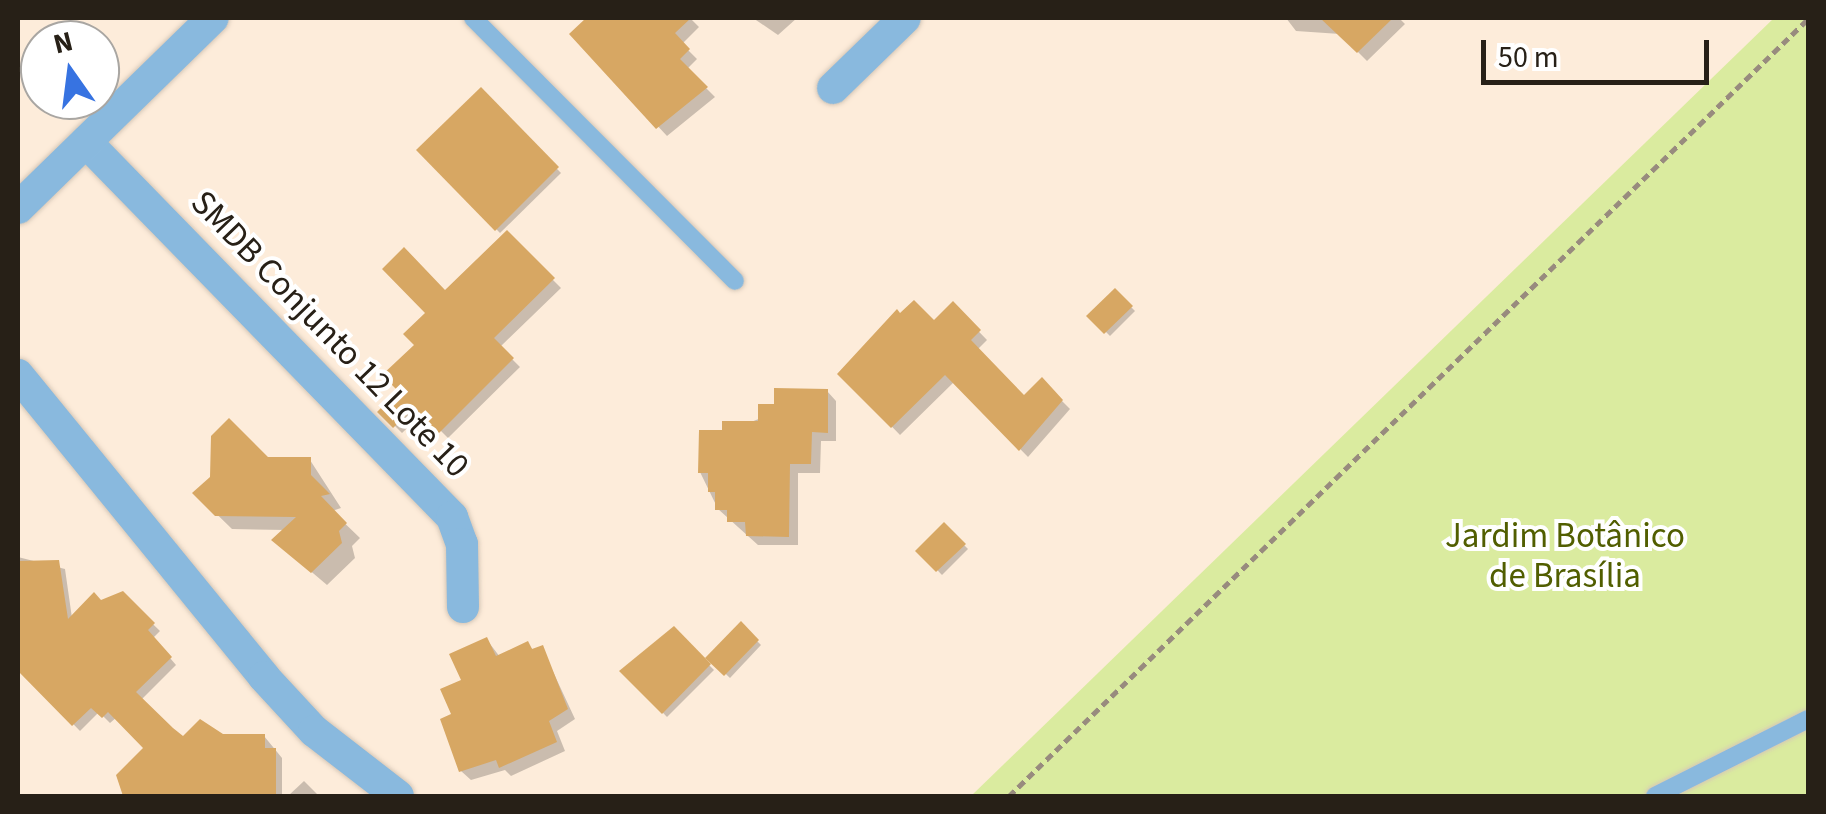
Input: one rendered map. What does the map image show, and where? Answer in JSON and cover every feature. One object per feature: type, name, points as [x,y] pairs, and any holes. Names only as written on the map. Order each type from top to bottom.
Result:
[{"type":"street","points":[[18,208],[213,18]]},
{"type":"street","points":[[833,88],[905,18]]},
{"type":"street","name":"SMDB Conjunto 12 Lote 10","points":[[86,142],[452,518],[462,544],[463,606]]},
{"type":"street","points":[[18,375],[264,678],[314,731],[398,796]]},
{"type":"lane","points":[[474,18],[735,281]]},
{"type":"lane","points":[[1655,796],[1808,719]]},
{"type":"path","points":[[1008,796],[1808,20]]},
{"type":"green space","name":"Jardim Botânico de Brasília","points":[[1774,18],[1808,18],[1808,796],[971,796]]},
{"type":"building","points":[[586,18],[691,18],[675,33],[690,49],[680,59],[708,87],[656,129],[569,34]]},
{"type":"building","points":[[1320,18],[1393,18],[1357,53]]},
{"type":"building","points":[[481,87],[559,167],[495,231],[416,150]]},
{"type":"building","points":[[507,230],[555,278],[494,338],[514,358],[439,433],[414,408],[393,428],[377,412],[398,391],[382,375],[414,345],[403,334],[425,313],[382,269],[404,247],[445,290]]},
{"type":"building","points":[[1115,288],[1133,306],[1104,334],[1086,316]]},
{"type":"building","points":[[914,300],[934,320],[953,301],[981,330],[971,340],[1024,395],[1042,377],[1063,400],[1019,451],[945,375],[891,428],[837,374],[897,309],[900,313]]},
{"type":"building","points":[[774,388],[828,389],[828,433],[812,432],[811,464],[790,464],[789,537],[746,536],[745,522],[727,522],[727,510],[715,510],[715,492],[708,492],[708,473],[698,473],[699,430],[722,430],[722,421],[758,421],[758,404],[774,404]]},
{"type":"building","points":[[229,418],[268,457],[311,457],[311,475],[330,494],[321,496],[347,523],[339,531],[342,543],[311,573],[271,540],[296,517],[215,516],[192,493],[210,477],[211,436]]},
{"type":"building","points":[[944,522],[966,544],[936,572],[915,551]]},
{"type":"building","points":[[59,560],[68,619],[94,592],[101,600],[123,591],[155,623],[148,630],[172,657],[136,692],[173,728],[183,736],[200,719],[223,734],[265,734],[265,748],[276,748],[276,796],[123,796],[116,775],[143,748],[108,712],[102,718],[91,708],[72,726],[18,671],[18,561]]},
{"type":"building","points":[[741,621],[759,640],[724,676],[705,658]]},
{"type":"building","points":[[674,626],[711,664],[662,714],[619,671]]},
{"type":"building","points":[[487,637],[496,656],[528,641],[532,649],[543,645],[568,709],[549,721],[557,742],[499,768],[496,760],[459,772],[440,719],[451,714],[440,689],[461,680],[449,654]]}]
